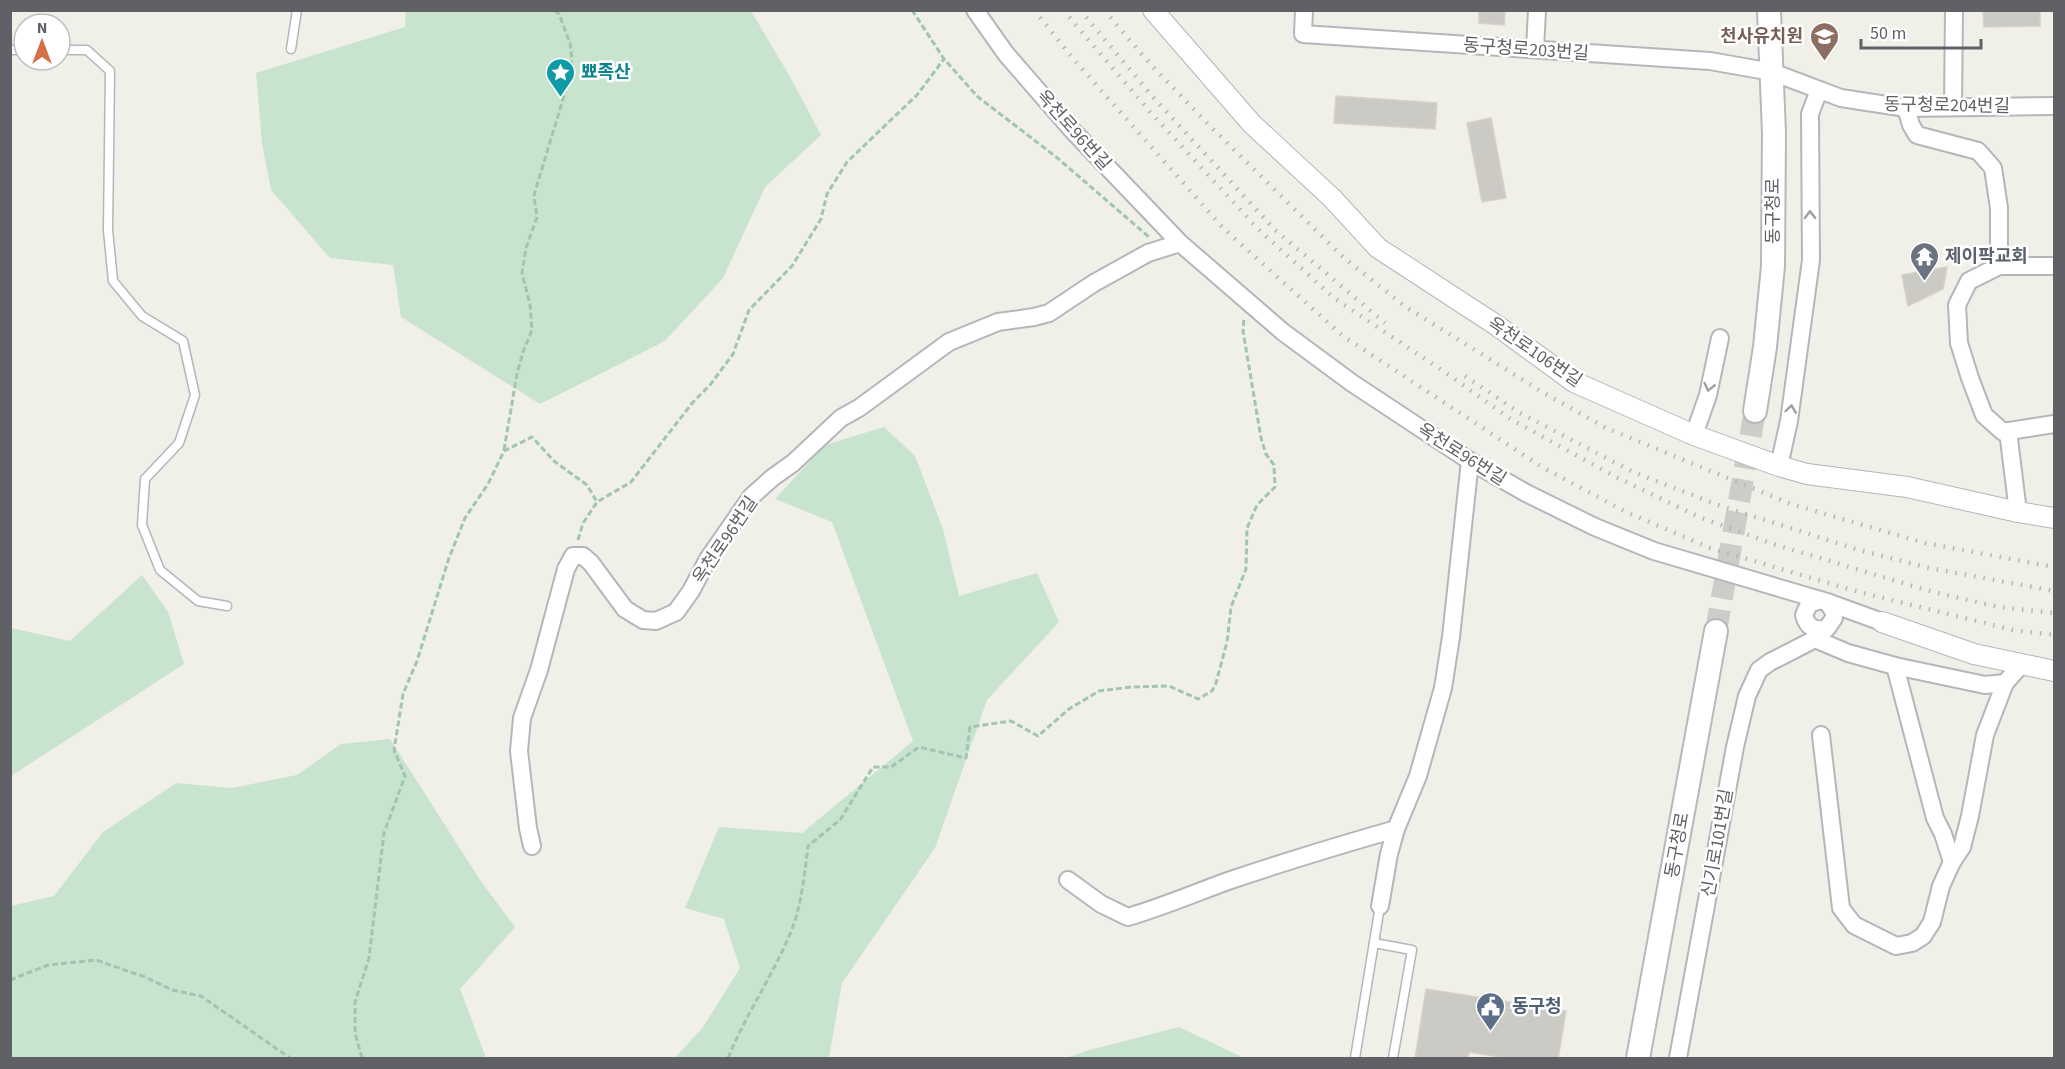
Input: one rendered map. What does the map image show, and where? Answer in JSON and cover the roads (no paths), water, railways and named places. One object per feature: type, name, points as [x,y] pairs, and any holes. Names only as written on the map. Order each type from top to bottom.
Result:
[{"type":"main road","name":"동구청로","points":[[1755,411],[1765,347],[1773,266],[1774,133],[1768,10]]},
{"type":"main road","name":"동구청로","points":[[1638,1059],[1716,632]]},
{"type":"street","name":"옥천로96번길","points":[[975,10],[1005,54],[1072,130],[1178,241],[1283,332],[1352,383],[1470,461],[1595,527],[1654,551],[1824,601],[1882,622]]},
{"type":"street","name":"옥천로106번길","points":[[1153,10],[1252,124],[1332,198],[1378,248],[1496,325],[1574,382],[1694,435],[1807,474],[1907,487],[2055,518]]},
{"type":"street","name":"동구청로203번길","points":[[1304,10],[1303,34],[1710,61],[1772,72]]},
{"type":"street","points":[[1535,49],[1538,10]]},
{"type":"street","points":[[1953,106],[1954,10]]},
{"type":"street","name":"동구청로204번길","points":[[1772,72],[1842,98],[1906,108],[2055,106]]},
{"type":"street","points":[[1779,466],[1789,421],[1811,260],[1810,114],[1820,90]]},
{"type":"street","points":[[1906,108],[1917,135],[1978,151],[1993,168],[1999,208],[1999,266]]},
{"type":"street","name":"옥천로96번길","points":[[532,846],[519,751],[522,718],[539,670],[566,569],[573,556],[583,555],[625,609],[643,620],[656,621],[676,612],[691,591],[708,559],[751,497],[793,463],[841,418],[859,408],[949,342],[998,322],[1049,313],[1094,283],[1148,253],[1178,241]]},
{"type":"street","points":[[2055,266],[1999,266],[1969,280],[1957,305],[1959,343],[1984,415],[2002,432],[2055,424]]},
{"type":"street","points":[[1694,435],[1708,395],[1720,338]]},
{"type":"street","points":[[2008,431],[2018,512]]},
{"type":"street","points":[[1380,906],[1396,829],[1418,776],[1443,688],[1453,627],[1470,461]]},
{"type":"street","points":[[1786,590],[1800,604],[1805,618],[1815,629],[1824,630],[1850,620],[1882,622],[1974,654],[2051,674]]},
{"type":"street","points":[[1794,649],[1805,629],[1809,604],[1824,601],[1834,612],[1824,630]]},
{"type":"street","points":[[1824,630],[1848,653],[1895,666],[1985,685],[2005,683]]},
{"type":"street","name":"신기로101번길","points":[[1678,1059],[1735,747],[1747,696],[1759,670],[1824,630]]},
{"type":"street","points":[[1821,735],[1841,908],[1854,925],[1896,946],[1912,943],[1923,936],[1932,922],[1941,886],[1962,847],[1985,735],[2005,683],[2021,665]]},
{"type":"street","points":[[1895,666],[1935,818],[1952,862]]},
{"type":"street","points":[[1068,880],[1101,904],[1128,917],[1308,855],[1396,829]]},
{"type":"lane","points":[[291,49],[297,10]]},
{"type":"lane","points":[[72,50],[87,50],[110,71],[108,230],[113,281],[142,316],[183,341],[195,395],[179,443],[145,479],[142,525],[160,570],[198,601],[227,606]]},
{"type":"lane","points":[[1355,1059],[1380,906]]},
{"type":"lane","points":[[1374,943],[1412,950],[1393,1059]]},
{"type":"tunnel","points":[[1716,631],[1755,411]]},
{"type":"railway","points":[[1034,10],[1076,62],[1224,229],[1343,336],[1542,467],[1626,512],[1710,548],[1859,592],[2013,630],[2054,635]]},
{"type":"railway","points":[[1063,10],[1151,113],[1258,229],[1334,298],[1512,420],[1616,477],[1699,517],[1773,544],[1933,592],[1999,607],[2054,613]]},
{"type":"railway","points":[[1080,10],[1153,97],[1275,230],[1385,323]]},
{"type":"railway","points":[[1104,10],[1152,66],[1210,126],[1344,258],[1406,307],[1544,393],[1606,428],[1791,504],[1925,543],[2054,567]]},
{"type":"railway","points":[[1465,376],[1520,413],[1633,472],[1718,505],[1859,550],[1925,567],[2054,591]]},
{"type":"place","name":"천사유치원","points":[[1824,62]]},
{"type":"place","name":"뾰족산","points":[[560,98]]},
{"type":"place","name":"제이팍교회","points":[[1924,282]]},
{"type":"place","name":"동구청","points":[[1491,1032]]}]
